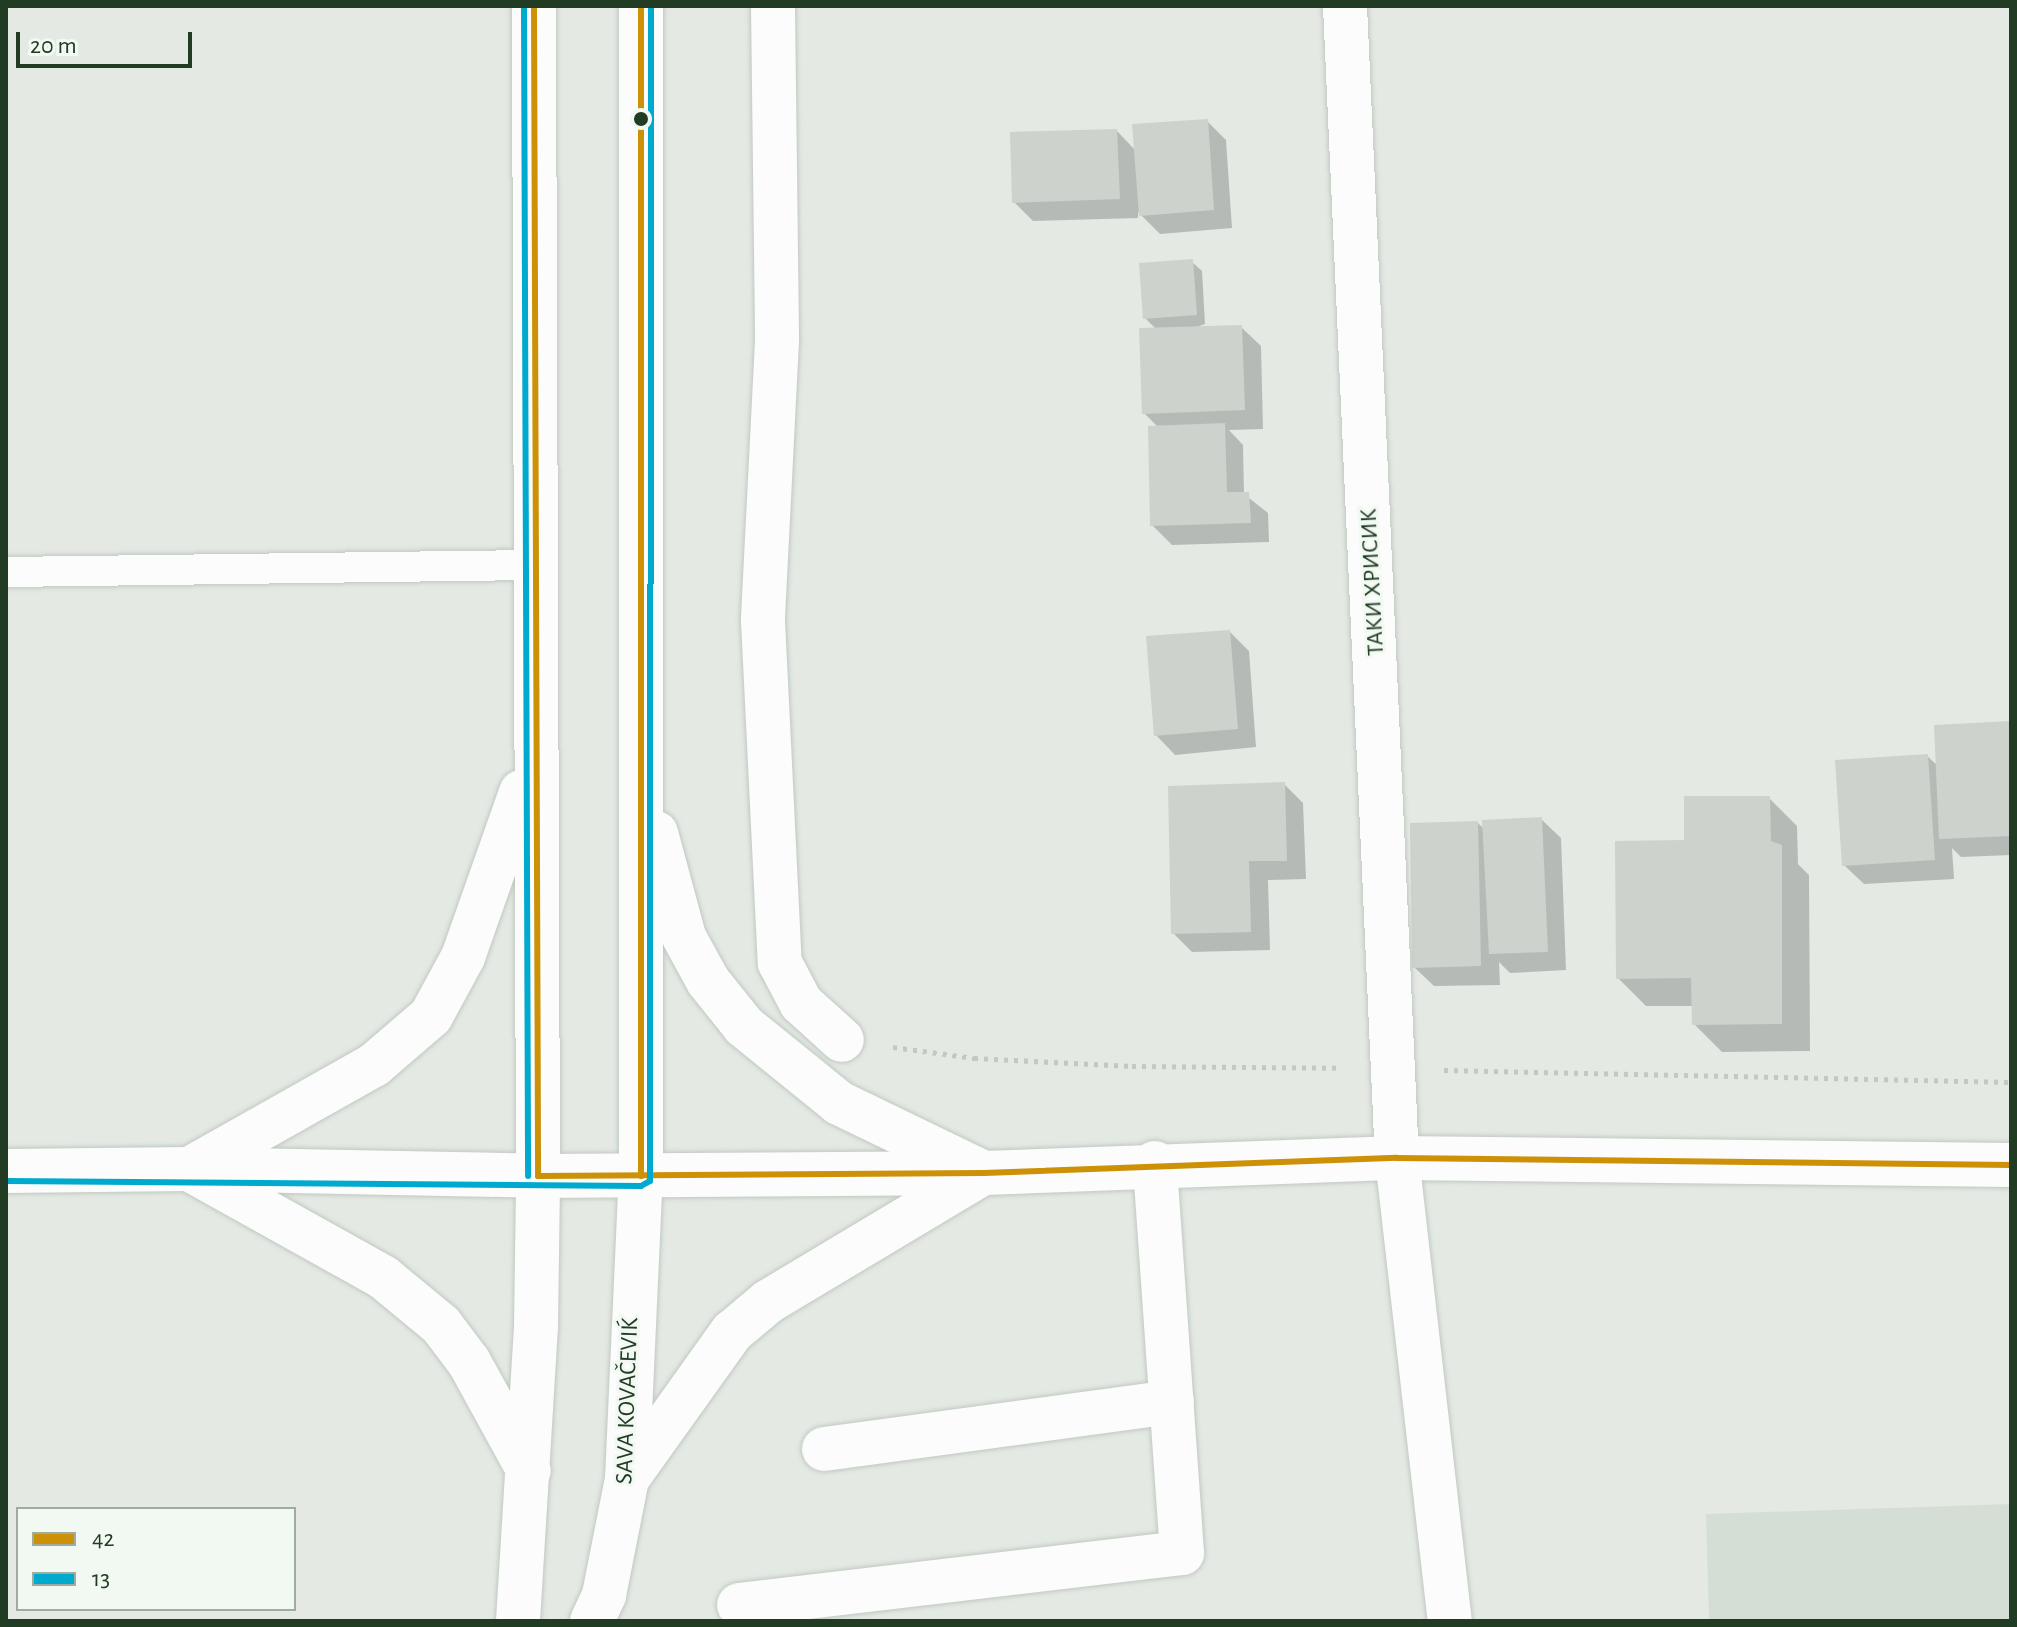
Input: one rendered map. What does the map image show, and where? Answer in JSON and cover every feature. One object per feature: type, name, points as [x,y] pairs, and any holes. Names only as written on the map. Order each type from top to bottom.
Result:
[{"type":"street","points":[[518,1621],[529,1471],[538,1176],[533,748],[534,6]]},
{"type":"street","name":"SAVA KOVAČEVIḰ","points":[[592,1621],[604,1595],[627,1479],[641,1176],[641,6]]},
{"type":"street","points":[[773,6],[777,341],[763,621],[780,963],[801,1003],[842,1040]]},
{"type":"street","name":"ТАКИ ХРИСИК","points":[[1345,6],[1397,1158],[1450,1621]]},
{"type":"street","points":[[189,1169],[374,1065],[431,1016],[463,957],[503,854],[533,748]]},
{"type":"street","points":[[640,777],[684,937],[708,981],[744,1026],[839,1103],[984,1173]]},
{"type":"street","points":[[6,1171],[189,1169],[538,1176],[984,1173],[1155,1163],[1397,1158],[2011,1165]]},
{"type":"street","points":[[739,1605],[1182,1553],[1155,1163]]},
{"type":"street","points":[[189,1169],[383,1277],[441,1325],[469,1362],[529,1471]]},
{"type":"street","points":[[627,1479],[732,1332],[769,1301],[984,1173]]},
{"type":"street","points":[[824,1449],[1172,1402]]},
{"type":"lane","points":[[6,572],[534,565]]},
{"type":"shaded area","points":[[2011,1504],[2011,1621],[1709,1621],[1706,1514]]},
{"type":"building","points":[[1208,119],[1214,210],[1139,216],[1132,124]]},
{"type":"building","points":[[1117,129],[1120,199],[1012,203],[1010,132]]},
{"type":"building","points":[[1193,259],[1197,315],[1143,319],[1139,263]]},
{"type":"building","points":[[1242,325],[1245,410],[1142,414],[1139,328]]},
{"type":"building","points":[[1225,423],[1227,492],[1249,492],[1251,523],[1150,526],[1148,426]]},
{"type":"building","points":[[1230,630],[1238,729],[1154,736],[1146,636]]},
{"type":"building","points":[[2011,721],[2011,836],[1939,839],[1934,725]]},
{"type":"building","points":[[1928,754],[1935,860],[1842,866],[1835,760]]},
{"type":"building","points":[[1285,782],[1287,861],[1249,861],[1251,932],[1171,934],[1168,786]]},
{"type":"building","points":[[1684,796],[1770,796],[1771,841],[1782,845],[1782,1024],[1692,1025],[1691,978],[1616,979],[1615,841],[1684,840]]},
{"type":"building","points":[[1542,817],[1548,952],[1489,954],[1482,820]]},
{"type":"building","points":[[1478,821],[1481,966],[1412,968],[1410,823]]},
{"type":"transit line","name":"13","points":[[524,6],[528,1176]]},
{"type":"transit line","name":"42","points":[[534,6],[538,1176],[984,1173],[1397,1158],[2011,1165]]},
{"type":"transit line","name":"42","points":[[641,6],[641,1176]]},
{"type":"transit line","name":"13","points":[[6,1181],[641,1186],[650,1181],[651,6]]}]
